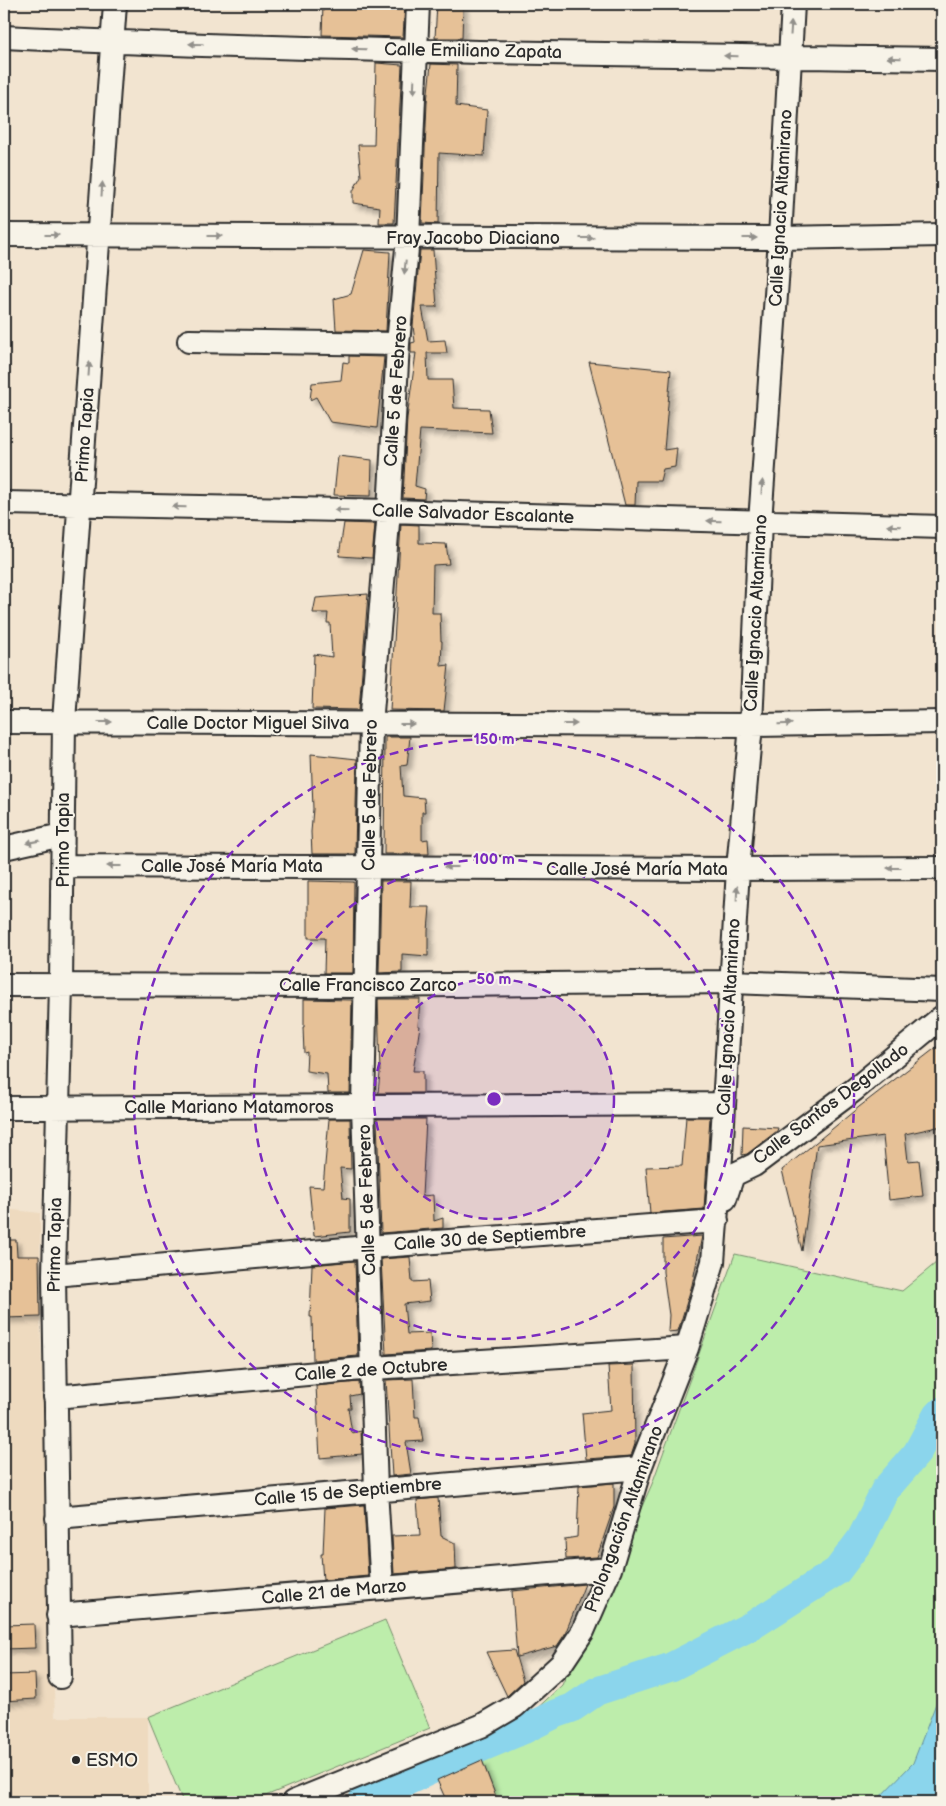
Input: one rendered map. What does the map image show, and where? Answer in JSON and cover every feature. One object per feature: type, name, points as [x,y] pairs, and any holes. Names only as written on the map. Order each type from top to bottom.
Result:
[{"type":"street","name":"Primo Tapia","points":[[60,1677],[54,1275],[61,984],[64,722],[115,4]]},
{"type":"street","name":"Calle 5 de Febrero","points":[[382,1588],[376,1490],[363,1107],[371,724],[389,511],[398,344],[408,238],[418,4]]},
{"type":"street","name":"Calle Ignacio Altamirano","points":[[717,1222],[727,1165],[724,1104],[738,869],[751,725],[760,522],[780,238],[792,4]]},
{"type":"street","name":"Calle Emiliano Zapata","points":[[4,37],[112,42],[416,50],[942,59]]},
{"type":"street","name":"Fray Jacobo Diaciano","points":[[4,235],[408,238],[780,238],[942,235]]},
{"type":"street","points":[[189,341],[398,344]]},
{"type":"street","name":"Calle Salvador Escalante","points":[[4,503],[389,511],[942,527]]},
{"type":"street","name":"Calle Doctor Miguel Silva","points":[[4,722],[751,725],[942,722]]},
{"type":"street","points":[[4,848],[62,836]]},
{"type":"street","name":"Calle José María Mata","points":[[62,866],[942,868]]},
{"type":"street","name":"Calle Francisco Zarco","points":[[4,985],[366,986],[732,982],[942,990]]},
{"type":"street","name":"Calle Santos Degollado","points":[[727,1165],[754,1165],[831,1107],[942,1017]]},
{"type":"street","name":"Calle Mariano Matamoros","points":[[4,1108],[724,1104]]},
{"type":"street","name":"Calle 30 de Septiembre","points":[[54,1275],[368,1247],[717,1222]]},
{"type":"street","name":"Prolongación Altamirano","points":[[293,1802],[481,1726],[515,1706],[561,1664],[583,1632],[610,1569],[640,1468],[687,1348],[713,1262],[717,1222]]},
{"type":"street","name":"Calle 2 de Octubre","points":[[55,1397],[373,1368],[687,1348]]},
{"type":"street","name":"Calle 15 de Septiembre","points":[[57,1518],[640,1468]]},
{"type":"street","name":"Calle 21 de Marzo","points":[[58,1615],[610,1569]]},
{"type":"shaded area","points":[[4,1209],[40,1213],[40,1317],[55,1717],[148,1717],[148,1802],[4,1802]]},
{"type":"green space","points":[[735,1254],[902,1291],[942,1258],[942,1802],[498,1802],[482,1760],[562,1685],[652,1484]]},
{"type":"green space","points":[[385,1620],[430,1728],[251,1802],[183,1802],[148,1717]]},
{"type":"water","points":[[942,1688],[942,1802],[875,1802],[913,1763]]},
{"type":"building","points":[[323,4],[405,4],[403,37],[322,35]]},
{"type":"building","points":[[437,4],[463,4],[462,38],[435,38]]},
{"type":"building","points":[[376,63],[402,65],[394,223],[379,223],[380,207],[353,203],[353,191],[361,176],[358,145],[374,145]]},
{"type":"building","points":[[431,64],[457,65],[456,106],[487,110],[484,156],[439,153],[438,224],[422,223],[427,102]]},
{"type":"building","points":[[364,250],[390,252],[386,331],[336,330],[334,299],[351,294]]},
{"type":"building","points":[[420,250],[433,250],[437,307],[422,307],[428,341],[445,340],[447,353],[427,353],[428,380],[452,380],[454,408],[489,409],[492,433],[420,430],[415,486],[425,489],[424,499],[403,498],[407,418],[416,353],[411,353],[411,343],[415,342],[413,326]]},
{"type":"building","points":[[349,356],[384,357],[377,428],[330,422],[316,397],[310,400],[312,383],[341,380],[343,362],[349,363]]},
{"type":"building","points":[[589,362],[671,370],[664,450],[677,448],[675,467],[663,469],[660,481],[636,481],[635,505],[625,505]]},
{"type":"building","points":[[338,456],[372,460],[371,496],[334,495]]},
{"type":"building","points":[[344,523],[375,524],[372,558],[339,556]]},
{"type":"building","points":[[401,524],[419,525],[419,543],[446,544],[449,564],[433,565],[432,613],[440,613],[441,666],[449,665],[444,711],[390,710]]},
{"type":"building","points":[[368,594],[359,710],[312,709],[314,654],[332,657],[330,623],[327,623],[328,613],[313,613],[316,598]]},
{"type":"building","points":[[385,737],[410,737],[407,765],[401,766],[403,796],[424,798],[425,812],[422,812],[422,840],[428,839],[429,854],[384,854]]},
{"type":"building","points":[[311,754],[357,759],[355,854],[312,854]]},
{"type":"building","points":[[308,881],[354,882],[353,973],[324,973],[325,938],[308,938]]},
{"type":"building","points":[[381,881],[411,881],[410,907],[430,907],[428,956],[402,954],[402,972],[379,973]]},
{"type":"building","points":[[304,999],[352,1000],[350,1093],[328,1093],[327,1074],[306,1071],[307,1052],[304,1053],[303,1027]]},
{"type":"building","points":[[378,999],[420,999],[418,1026],[420,1026],[413,1071],[423,1071],[423,1093],[378,1093],[380,1073]]},
{"type":"building","points":[[942,1043],[942,1126],[905,1134],[908,1161],[919,1160],[923,1196],[889,1200],[883,1136],[817,1145],[802,1251],[782,1170]]},
{"type":"building","points":[[686,1117],[710,1117],[704,1209],[650,1213],[646,1167],[682,1166]]},
{"type":"building","points":[[329,1119],[350,1119],[351,1169],[340,1168],[343,1198],[350,1199],[350,1232],[314,1236],[309,1186],[323,1187]]},
{"type":"building","points":[[377,1119],[426,1119],[422,1196],[433,1195],[434,1221],[443,1218],[443,1228],[381,1233]]},
{"type":"building","points":[[743,1126],[778,1128],[777,1131],[747,1154],[742,1155]]},
{"type":"building","points":[[702,1236],[692,1285],[678,1331],[668,1332],[669,1315],[663,1272],[663,1239]]},
{"type":"building","points":[[4,1240],[16,1240],[17,1256],[39,1256],[40,1317],[4,1318]]},
{"type":"building","points":[[410,1257],[412,1282],[428,1281],[430,1301],[404,1304],[407,1334],[430,1333],[431,1351],[386,1354],[381,1259]]},
{"type":"building","points":[[355,1261],[358,1356],[313,1360],[312,1317],[310,1317],[312,1265]]},
{"type":"building","points":[[634,1365],[635,1444],[631,1456],[586,1459],[582,1413],[611,1410],[608,1366]]},
{"type":"building","points":[[413,1379],[415,1417],[419,1417],[423,1441],[406,1442],[411,1474],[392,1476],[386,1380]]},
{"type":"building","points":[[359,1382],[360,1394],[350,1396],[351,1408],[348,1408],[352,1433],[361,1431],[362,1454],[320,1458],[316,1386]]},
{"type":"building","points":[[614,1483],[614,1507],[597,1557],[566,1559],[565,1539],[577,1537],[579,1486]]},
{"type":"building","points":[[438,1498],[441,1536],[455,1543],[456,1569],[394,1574],[392,1536],[420,1535],[417,1500]]},
{"type":"building","points":[[364,1505],[368,1576],[323,1580],[321,1554],[323,1554],[325,1508]]},
{"type":"building","points":[[585,1584],[565,1634],[557,1646],[517,1657],[512,1591]]},
{"type":"building","points":[[34,1624],[35,1648],[4,1649],[4,1625]]},
{"type":"building","points":[[514,1650],[523,1681],[507,1696],[486,1652]]},
{"type":"building","points":[[35,1674],[36,1699],[4,1701],[4,1675]]},
{"type":"building","points":[[482,1760],[498,1802],[447,1802],[437,1780]]},
{"type":"waterway","points":[[362,1802],[572,1708],[597,1691],[671,1667],[753,1625],[837,1571],[861,1539],[885,1490],[917,1453],[937,1415],[942,1411]]},
{"type":"place","name":"ESMO","points":[[76,1760]]}]
